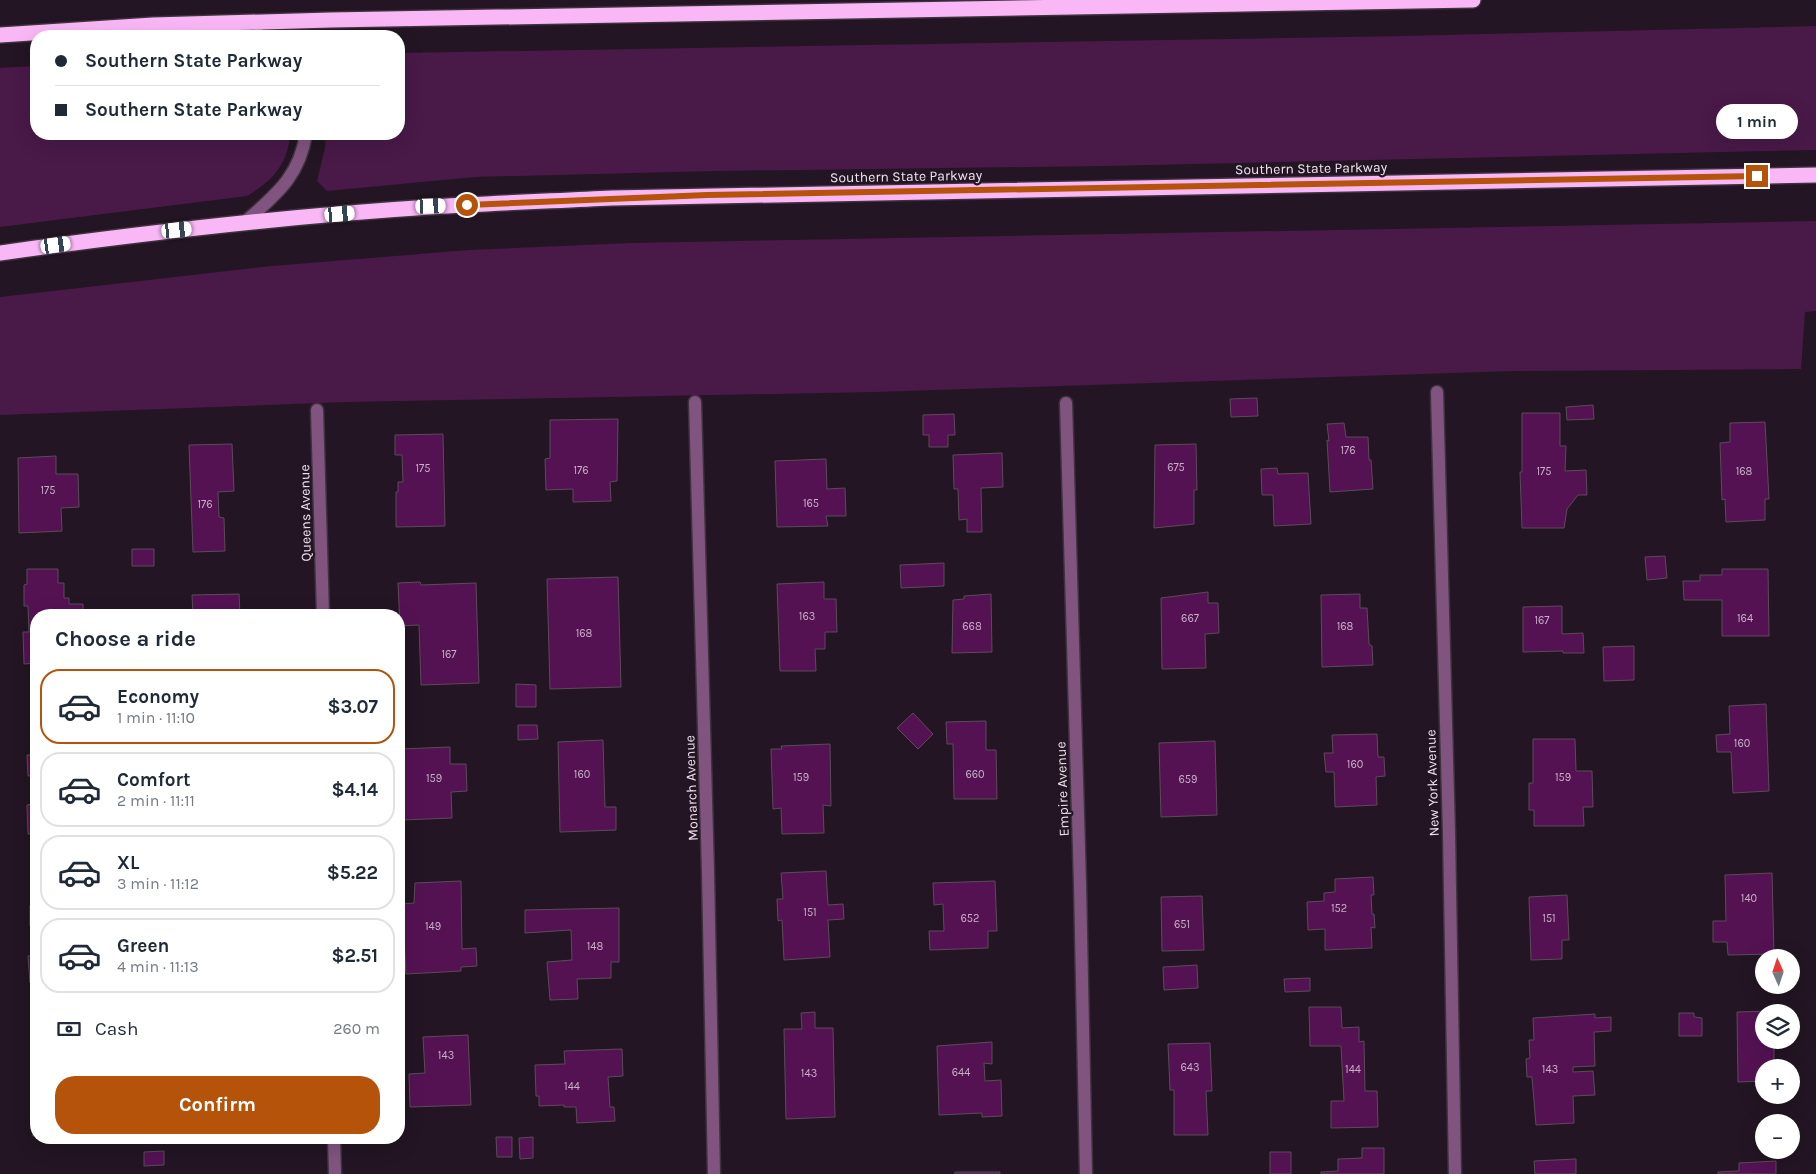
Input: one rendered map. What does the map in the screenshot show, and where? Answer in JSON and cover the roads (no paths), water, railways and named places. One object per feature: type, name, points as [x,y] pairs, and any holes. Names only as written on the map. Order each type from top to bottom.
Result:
[{"type":"highway","points":[[70,30],[245,22],[1472,0]]},
{"type":"highway","points":[[0,35],[30,33]]},
{"type":"highway","name":"Southern State Parkway","points":[[0,253],[74,242],[431,206],[612,198],[1816,175]]},
{"type":"street","points":[[245,22],[254,30]]},
{"type":"street","points":[[244,224],[283,187],[293,174],[305,140]]},
{"type":"street","name":"New York Avenue","points":[[1437,392],[1449,843],[1455,1174]]},
{"type":"street","name":"Monarch Avenue","points":[[695,402],[714,1174]]},
{"type":"street","name":"Empire Avenue","points":[[1066,403],[1080,865],[1086,1174]]},
{"type":"street","name":"Queens Avenue","points":[[318,410],[323,609]]},
{"type":"street","points":[[334,1144],[335,1174]]}]
